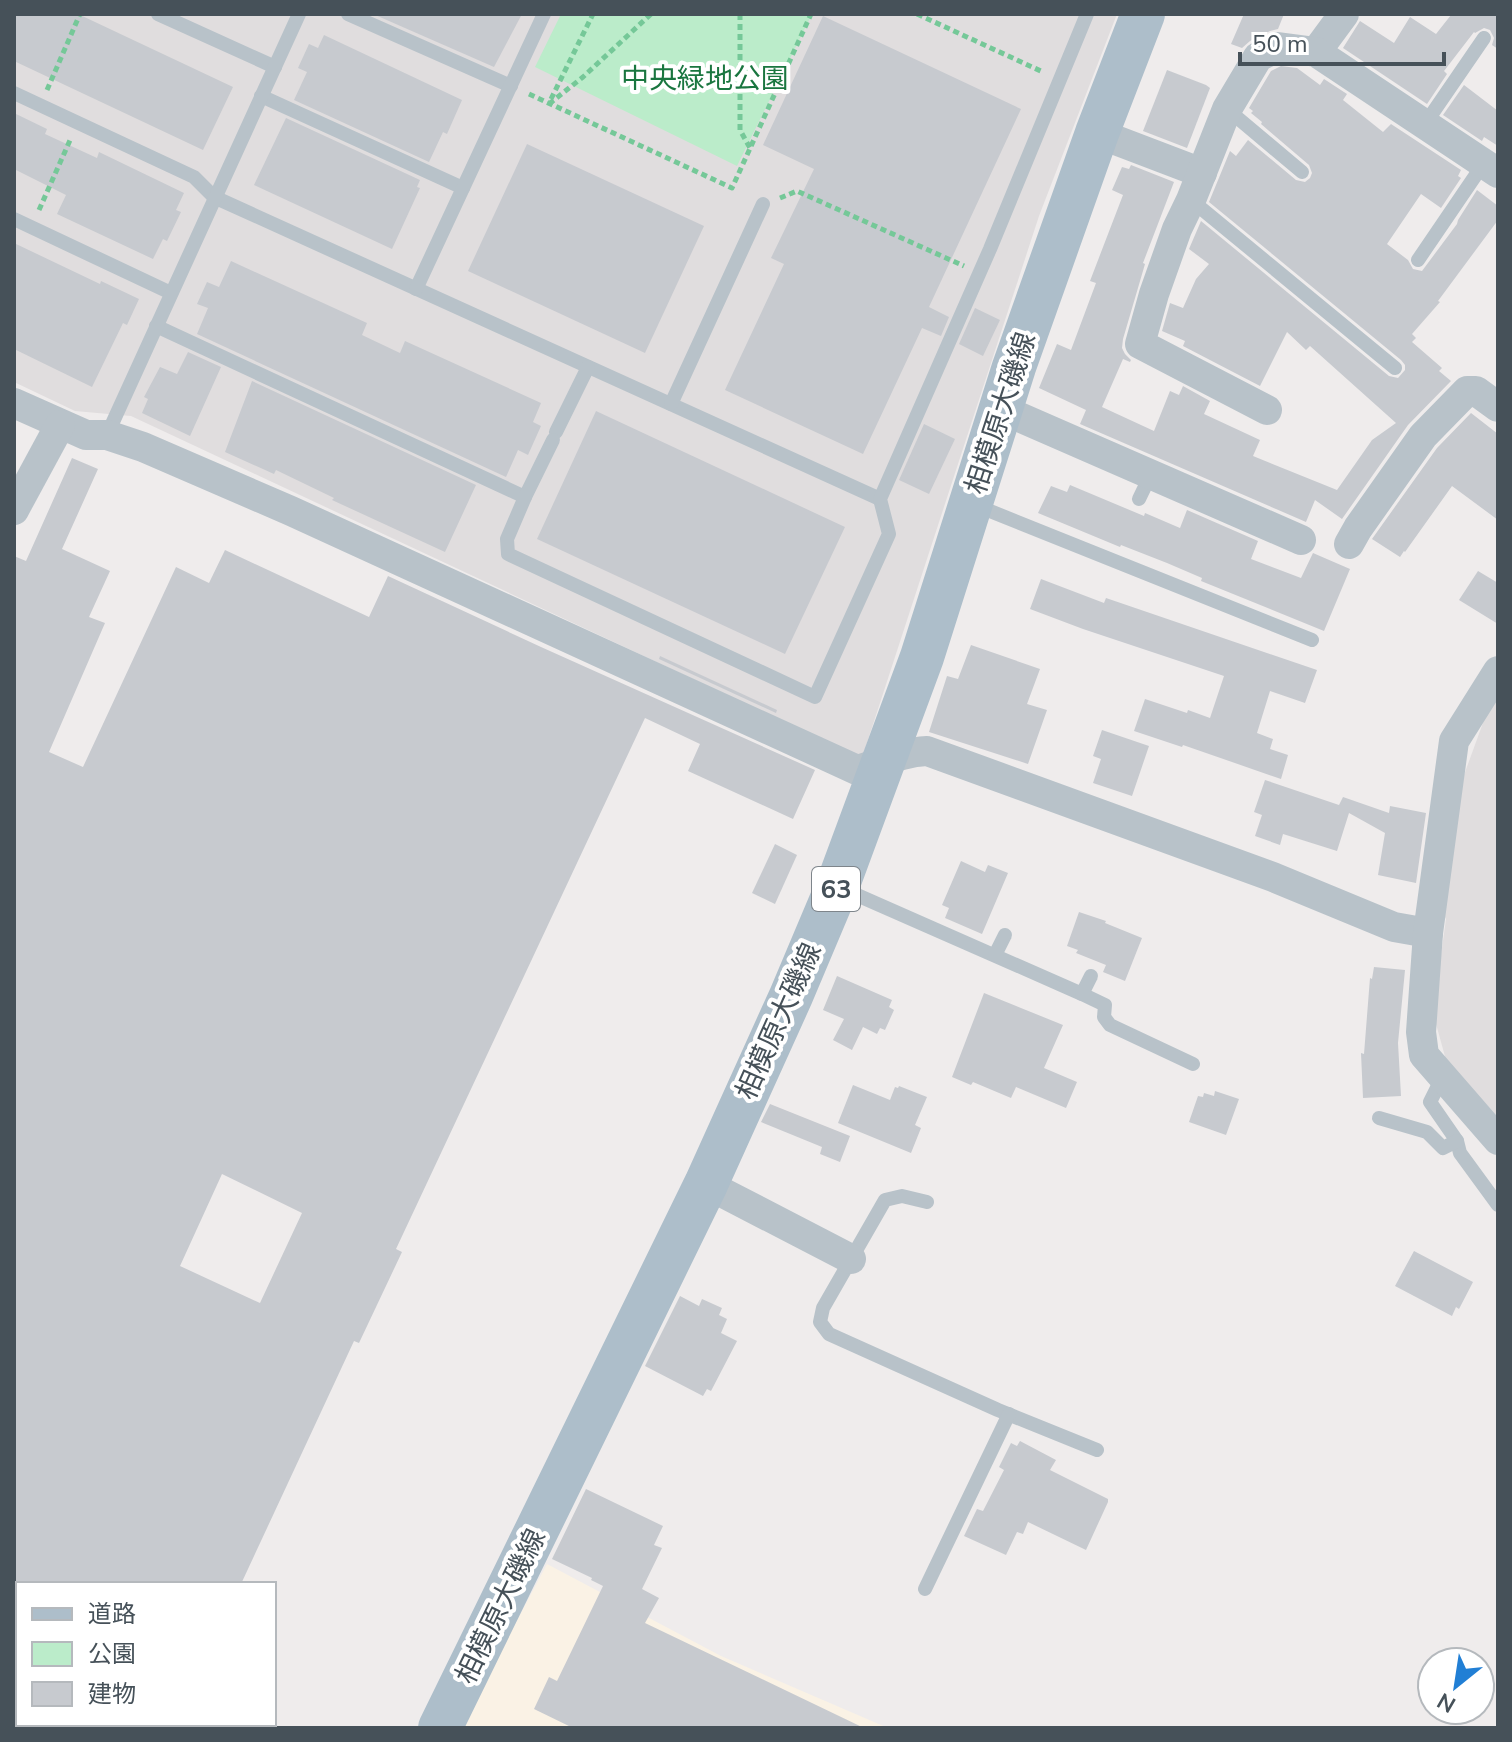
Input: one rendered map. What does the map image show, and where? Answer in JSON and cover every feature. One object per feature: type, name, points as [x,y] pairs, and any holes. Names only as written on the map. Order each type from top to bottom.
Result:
[{"type":"main road","name":"相模原大磯線","points":[[440,1728],[706,1184],[837,887],[922,657],[1001,409],[1097,133],[1143,14]]},
{"type":"street","points":[[1316,52],[1344,14]]},
{"type":"street","points":[[1267,410],[1140,344],[1177,229],[1227,109],[1258,57],[1278,47],[1316,52],[1494,168]]},
{"type":"street","points":[[1097,133],[1196,186]]},
{"type":"street","points":[[1349,544],[1423,436],[1467,391],[1476,391],[1498,407]]},
{"type":"street","points":[[14,403],[86,435],[107,435],[143,447],[291,511],[857,770],[909,751],[927,751],[1273,877],[1394,927],[1428,933]]},
{"type":"street","points":[[1001,409],[1145,486],[1301,540]]},
{"type":"street","points":[[14,510],[60,425]]},
{"type":"street","points":[[1498,671],[1454,741],[1428,933],[1421,1032],[1424,1055],[1498,1140]]},
{"type":"street","points":[[706,1184],[851,1259]]},
{"type":"lane","points":[[158,14],[275,67]]},
{"type":"lane","points":[[107,435],[299,14]]},
{"type":"lane","points":[[348,14],[511,86]]},
{"type":"lane","points":[[416,289],[544,14]]},
{"type":"lane","points":[[588,367],[507,539],[508,554],[815,697],[889,534],[880,499],[980,273],[1087,14]]},
{"type":"lane","points":[[1425,124],[1484,38]]},
{"type":"lane","points":[[14,93],[194,177],[214,197],[880,499]]},
{"type":"lane","points":[[261,96],[463,188]]},
{"type":"lane","points":[[1227,109],[1302,172]]},
{"type":"lane","points":[[1418,260],[1494,168]]},
{"type":"lane","points":[[1196,186],[1395,368]]},
{"type":"lane","points":[[671,404],[763,204]]},
{"type":"lane","points":[[14,219],[171,293]]},
{"type":"lane","points":[[156,326],[525,497]]},
{"type":"lane","points":[[970,503],[1312,640]]},
{"type":"lane","points":[[837,887],[1105,1005],[1104,1017],[1110,1025],[1193,1064]]},
{"type":"lane","points":[[995,955],[1005,935]]},
{"type":"lane","points":[[1082,994],[1091,976]]},
{"type":"lane","points":[[1443,1076],[1430,1102],[1457,1141],[1460,1153],[1498,1205]]},
{"type":"lane","points":[[1379,1118],[1427,1132],[1443,1148],[1457,1141]]},
{"type":"lane","points":[[927,1202],[902,1196],[885,1200],[823,1308],[820,1322],[829,1334],[1097,1450]]},
{"type":"lane","points":[[925,1589],[1009,1414]]},
{"type":"path","points":[[40,105],[80,14]]},
{"type":"path","points":[[549,104],[593,14]]},
{"type":"path","points":[[549,104],[651,14]]},
{"type":"path","points":[[740,14],[740,130],[750,148]]},
{"type":"path","points":[[511,86],[732,188],[811,14]]},
{"type":"path","points":[[917,14],[1060,80]]},
{"type":"path","points":[[31,227],[78,123]]},
{"type":"path","points":[[763,204],[797,191],[980,273]]},
{"type":"shaded area","points":[[14,14],[1117,14],[1039,216],[862,758],[131,416],[75,411],[14,382]]},
{"type":"shaded area","points":[[1498,688],[1498,1117],[1446,1060],[1433,1013],[1446,919],[1437,901],[1456,797]]},
{"type":"shaded area","points":[[547,1564],[721,1656],[888,1728],[460,1728]]},
{"type":"green space","name":"中央緑地公園","points":[[561,14],[812,14],[737,166],[535,67]]},
{"type":"building","points":[[14,14],[78,14],[233,87],[203,150],[14,61]]},
{"type":"building","points":[[373,14],[522,14],[494,67]]},
{"type":"building","points":[[1244,14],[1284,14],[1278,29],[1250,41],[1242,48],[1231,44]]},
{"type":"building","points":[[1449,14],[1498,14],[1498,49],[1492,45],[1494,38],[1490,30],[1484,28],[1474,32],[1444,71],[1447,74],[1427,104],[1343,48],[1360,21],[1394,43],[1410,17],[1436,34]]},
{"type":"building","points":[[823,16],[1021,109],[929,307],[949,317],[941,336],[922,328],[863,454],[725,390],[784,264],[771,258],[814,169],[763,145]]},
{"type":"building","points":[[324,35],[462,100],[447,134],[443,132],[429,162],[294,100],[307,72],[298,68],[309,44],[318,48]]},
{"type":"building","points":[[1281,66],[1297,68],[1320,85],[1324,79],[1347,94],[1343,100],[1383,132],[1391,124],[1461,170],[1458,176],[1461,178],[1441,208],[1421,194],[1387,244],[1408,260],[1413,269],[1422,271],[1457,224],[1477,190],[1498,206],[1498,220],[1440,302],[1412,334],[1416,338],[1412,342],[1442,368],[1439,371],[1451,381],[1408,425],[1342,519],[1315,500],[1306,522],[1080,424],[1086,410],[1039,388],[1057,344],[1071,350],[1096,283],[1090,281],[1123,195],[1112,190],[1122,167],[1129,169],[1131,165],[1174,182],[1143,263],[1123,339],[1122,348],[1131,360],[1123,359],[1102,407],[1154,431],[1170,391],[1179,395],[1183,386],[1210,401],[1204,414],[1260,440],[1253,456],[1337,490],[1372,440],[1396,423],[1310,346],[1306,350],[1287,332],[1260,386],[1183,346],[1185,341],[1162,331],[1170,303],[1183,308],[1196,279],[1209,264],[1189,249],[1201,221],[1389,376],[1398,378],[1405,370],[1401,360],[1209,202],[1230,151],[1236,156],[1248,140],[1296,180],[1305,182],[1310,178],[1309,165],[1261,124],[1249,108],[1271,71]]},
{"type":"building","points":[[1167,70],[1210,88],[1187,148],[1143,131]]},
{"type":"building","points":[[1464,85],[1498,111],[1498,146],[1484,137],[1482,141],[1443,115]]},
{"type":"building","points":[[14,113],[47,129],[45,134],[97,158],[99,152],[184,193],[176,210],[181,212],[167,241],[163,239],[153,259],[57,214],[66,195],[14,169]]},
{"type":"building","points":[[286,118],[420,180],[417,187],[420,188],[392,249],[254,185]]},
{"type":"building","points":[[527,144],[704,226],[645,353],[468,271]]},
{"type":"building","points":[[14,243],[139,299],[127,325],[123,323],[92,387],[14,349]]},
{"type":"building","points":[[231,261],[367,323],[362,335],[400,353],[405,341],[541,403],[533,422],[541,426],[528,455],[518,450],[506,477],[197,334],[208,308],[197,304],[207,282],[219,287]]},
{"type":"building","points":[[975,308],[1000,320],[983,356],[959,344]]},
{"type":"building","points":[[188,352],[221,367],[190,436],[142,413],[148,399],[144,397],[160,367],[177,374]]},
{"type":"building","points":[[252,381],[476,485],[445,552],[332,500],[334,498],[276,470],[274,474],[225,452]]},
{"type":"building","points":[[596,411],[845,527],[785,654],[537,539]]},
{"type":"building","points":[[1471,413],[1498,434],[1498,520],[1452,486],[1400,557],[1372,539],[1437,448]]},
{"type":"building","points":[[924,424],[955,439],[929,494],[899,480]]},
{"type":"building","points":[[72,458],[98,469],[62,549],[110,571],[89,617],[105,623],[49,752],[83,767],[176,567],[209,583],[225,550],[369,617],[388,576],[815,770],[793,819],[688,771],[700,744],[645,718],[396,1249],[402,1252],[359,1343],[354,1341],[242,1582],[14,1584],[14,556],[26,561]],"holes":[[[222,1174],[302,1213],[260,1303],[180,1266]]]},
{"type":"building","points":[[1070,485],[1180,528],[1187,510],[1258,541],[1251,559],[1301,578],[1313,553],[1350,569],[1324,631],[1201,581],[1202,578],[1167,563],[1038,513],[1051,486],[1067,492]]},
{"type":"building","points":[[1478,571],[1498,583],[1498,624],[1459,600]]},
{"type":"building","points":[[1041,579],[1104,603],[1106,598],[1317,670],[1305,703],[1270,691],[1257,733],[1273,739],[1270,749],[1288,755],[1281,779],[1134,731],[1145,699],[1210,718],[1224,676],[1030,609]]},
{"type":"building","points":[[971,645],[1040,669],[1027,704],[1047,710],[1028,764],[929,732],[947,676],[958,679]]},
{"type":"building","points":[[660,656],[777,710],[776,713],[659,659]]},
{"type":"building","points":[[1102,730],[1149,746],[1132,796],[1093,783],[1101,759],[1093,756]]},
{"type":"building","points":[[1265,780],[1339,805],[1343,797],[1389,813],[1390,806],[1426,813],[1416,883],[1378,875],[1385,833],[1349,813],[1337,851],[1283,834],[1280,845],[1255,836],[1262,815],[1254,812]]},
{"type":"building","points":[[775,844],[797,855],[775,904],[752,893]]},
{"type":"building","points":[[961,861],[985,872],[988,865],[1008,873],[982,934],[945,918],[949,908],[942,905]]},
{"type":"building","points":[[1079,912],[1142,938],[1125,981],[1103,972],[1106,965],[1067,946]]},
{"type":"building","points":[[1374,967],[1405,970],[1398,1043],[1401,1096],[1363,1098],[1361,1053],[1364,1054],[1370,978]]},
{"type":"building","points":[[837,976],[892,1000],[889,1007],[894,1010],[885,1030],[880,1028],[877,1034],[863,1027],[852,1050],[833,1040],[844,1019],[823,1010]]},
{"type":"building","points":[[984,993],[1063,1025],[1044,1068],[1077,1082],[1066,1108],[1016,1087],[1011,1098],[952,1077]]},
{"type":"building","points":[[853,1085],[890,1100],[895,1087],[899,1086],[927,1097],[915,1125],[921,1128],[911,1153],[838,1123]]},
{"type":"building","points":[[1215,1091],[1239,1099],[1226,1135],[1189,1122],[1198,1096],[1203,1097],[1204,1093],[1214,1096]]},
{"type":"building","points":[[770,1104],[850,1136],[840,1162],[820,1154],[822,1147],[761,1122]]},
{"type":"building","points":[[1414,1251],[1473,1282],[1452,1316],[1395,1286]]},
{"type":"building","points":[[680,1296],[699,1306],[702,1299],[722,1308],[719,1315],[727,1319],[721,1333],[737,1341],[711,1391],[707,1389],[703,1396],[645,1366]]},
{"type":"building","points":[[1020,1441],[1056,1460],[1050,1470],[1108,1499],[1086,1550],[1028,1522],[1023,1534],[1017,1532],[1006,1555],[964,1536],[977,1509],[983,1511],[1004,1470],[999,1467],[1011,1443],[1017,1446]]},
{"type":"building","points":[[586,1489],[663,1526],[654,1545],[662,1548],[642,1589],[659,1598],[645,1623],[864,1728],[573,1728],[534,1709],[549,1677],[557,1681],[603,1586],[552,1559]]}]
